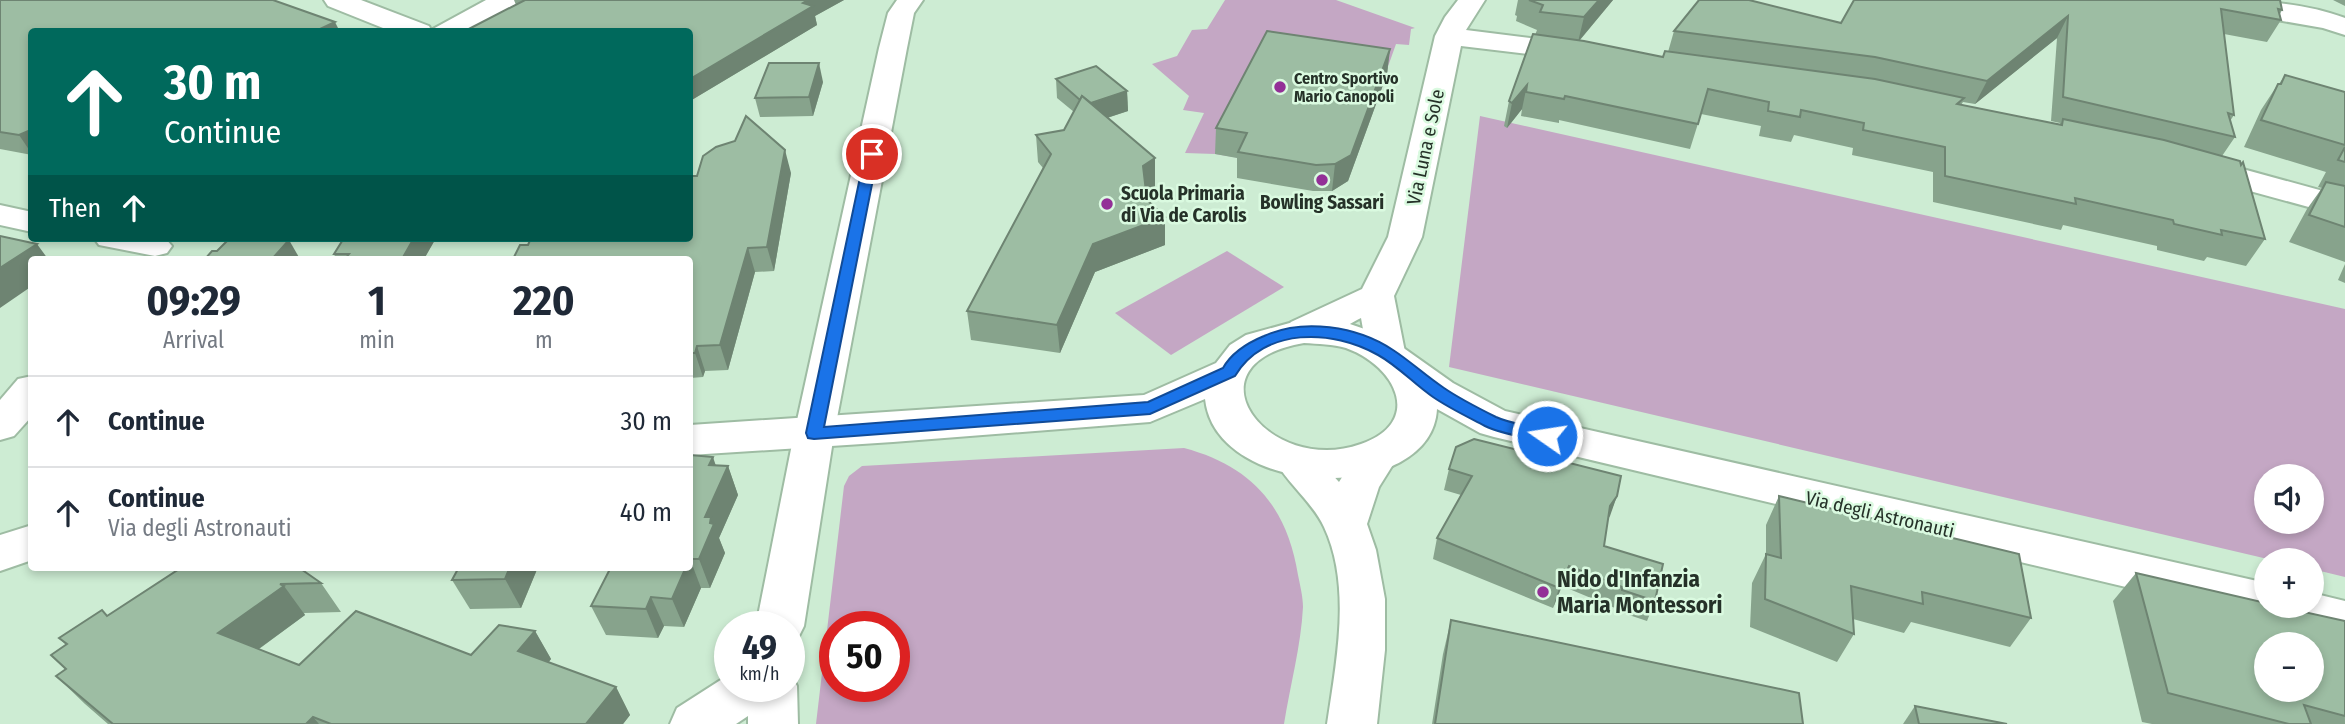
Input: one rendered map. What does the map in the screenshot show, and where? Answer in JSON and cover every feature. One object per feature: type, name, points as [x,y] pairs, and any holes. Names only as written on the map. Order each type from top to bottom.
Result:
[{"type":"street","points":[[337,0],[409,28]]},
{"type":"street","points":[[451,28],[508,0]]},
{"type":"street","points":[[783,611],[814,433],[893,48],[901,13],[910,0]]},
{"type":"street","name":"Via Luna e Sole","points":[[1376,296],[1405,237],[1449,36],[1458,17],[1472,0]]},
{"type":"street","points":[[2222,1],[2329,21],[2345,27]]},
{"type":"street","points":[[1449,36],[1609,56]]},
{"type":"street","points":[[2166,158],[2345,207]]},
{"type":"street","points":[[0,215],[28,221]]},
{"type":"street","points":[[128,242],[154,248]]},
{"type":"street","points":[[1376,296],[1395,360],[1416,388],[1418,409],[1411,430],[1367,460],[1335,466],[1274,455],[1250,440],[1232,422],[1224,401],[1225,380],[1235,362],[1253,347],[1276,336],[1304,331],[1376,296]]},
{"type":"street","points":[[1304,331],[1361,340],[1395,360]]},
{"type":"street","name":"Via degli Astronauti","points":[[1395,360],[1439,393],[1494,424],[2254,599]]},
{"type":"street","points":[[1150,408],[1229,372]]},
{"type":"street","points":[[0,426],[28,394]]},
{"type":"street","points":[[693,440],[1150,408],[1241,431]]},
{"type":"street","name":"Via degli Astronauti","points":[[1391,446],[1494,424]]},
{"type":"street","points":[[1345,525],[1359,484],[1391,446]]},
{"type":"street","points":[[1297,461],[1345,525],[1356,563],[1362,611],[1360,666],[1352,724]]},
{"type":"street","points":[[0,553],[28,543]]},
{"type":"street","points":[[2324,615],[2345,620]]},
{"type":"street","points":[[695,724],[728,702]]},
{"type":"street","points":[[772,702],[773,724]]},
{"type":"shaded area","name":"Centro Sportivo Mario Canopoli","points":[[1225,0],[1336,0],[1415,28],[1411,29],[1409,45],[1396,44],[1349,176],[1215,154],[1185,153],[1204,113],[1183,110],[1189,96],[1152,64],[1177,56],[1192,30],[1207,29]]},
{"type":"shaded area","points":[[1480,116],[2345,309],[2345,577],[2324,572],[2324,548],[2254,548],[2254,556],[1449,367]]},
{"type":"shaded area","points":[[1227,251],[1284,287],[1171,355],[1115,313]]},
{"type":"shaded area","points":[[1184,448],[1229,466],[1247,478],[1275,510],[1293,551],[1303,603],[1298,651],[1284,724],[816,724],[819,698],[819,702],[910,702],[910,611],[829,611],[844,486],[849,476],[862,466]]},
{"type":"building","points":[[0,0],[273,0],[335,22],[322,28],[28,28],[28,131],[19,135],[0,132]]},
{"type":"building","points":[[525,0],[808,0],[803,3],[813,6],[693,77],[693,28],[471,28]]},
{"type":"building","points":[[1529,0],[1599,0],[1584,17],[1540,12],[1543,5]]},
{"type":"building","points":[[1699,0],[1749,0],[1841,23],[1854,0],[2280,0],[2282,10],[2278,9],[2281,20],[2221,9],[2234,115],[2228,113],[2235,137],[2063,97],[2068,16],[1987,81],[1875,57],[1674,31]]},
{"type":"building","points":[[1267,31],[1390,49],[1351,155],[1335,164],[1316,165],[1238,152],[1247,133],[1216,128]]},
{"type":"building","points":[[1533,34],[1663,57],[1665,51],[1875,79],[1964,98],[1957,104],[2062,125],[2063,119],[2164,140],[2240,161],[2241,165],[2243,162],[2265,239],[2221,230],[2222,235],[2174,224],[2173,220],[2075,198],[2076,204],[1945,176],[1945,147],[1863,130],[1864,123],[1801,110],[1800,117],[1768,111],[1769,102],[1708,89],[1698,124],[1565,96],[1564,99],[1526,92],[1527,85],[1512,103],[1509,101]]},
{"type":"building","points":[[769,63],[819,63],[809,97],[755,98]]},
{"type":"building","points":[[1096,66],[1127,91],[1091,103],[1082,96],[1080,100],[1056,79]]},
{"type":"building","points":[[2285,75],[2345,92],[2345,145],[2261,120]]},
{"type":"building","points":[[1082,96],[1155,158],[1143,166],[1147,200],[1165,217],[1093,244],[1057,325],[967,311],[1051,154],[1036,135],[1064,130]]},
{"type":"building","points":[[746,116],[785,150],[767,247],[748,248],[720,345],[697,346],[693,353],[693,256],[514,256],[520,245],[528,245],[529,242],[693,242],[693,176],[697,176],[703,156],[716,147],[735,141]]},
{"type":"building","points":[[2345,147],[2345,162],[2338,160]]},
{"type":"building","points":[[2326,182],[2345,186],[2345,227],[2309,215]]},
{"type":"building","points":[[0,236],[37,244],[0,268]]},
{"type":"building","points":[[226,242],[287,242],[275,256],[208,256],[212,251],[217,251]]},
{"type":"building","points":[[342,242],[412,242],[404,256],[334,254]]},
{"type":"building","points":[[1474,439],[1621,476],[1617,496],[1610,506],[1604,546],[1663,564],[1655,601],[1622,590],[1622,587],[1569,566],[1559,588],[1437,538],[1472,476],[1449,469],[1456,447]]},
{"type":"building","points":[[693,455],[713,457],[709,465],[728,466],[705,517],[711,517],[710,523],[714,524],[699,559],[693,559]]},
{"type":"building","points":[[1779,496],[2019,554],[2031,618],[1922,592],[1923,604],[1851,586],[1854,634],[1765,599],[1766,554],[1781,558]]},
{"type":"building","points":[[176,571],[304,571],[321,583],[280,584],[284,586],[218,633],[299,665],[356,611],[471,655],[499,625],[535,631],[518,651],[616,687],[586,724],[331,724],[313,717],[306,724],[113,724],[56,676],[66,669],[51,655],[67,644],[59,638],[102,610],[107,616]]},
{"type":"building","points":[[457,571],[508,571],[505,579],[452,580]]},
{"type":"building","points":[[609,571],[684,571],[672,599],[651,597],[646,609],[591,606]]},
{"type":"building","points":[[2136,573],[2254,600],[2254,618],[2324,616],[2345,621],[2345,716],[2304,705],[2311,724],[2289,724],[2168,693]]},
{"type":"building","points":[[1451,620],[1799,693],[1803,724],[1435,724]]},
{"type":"building","points":[[1915,706],[2007,724],[1919,724]]},
{"type":"place","name":"Centro Sportivo Mario Canopoli","points":[[1280,87]]},
{"type":"place","name":"Bowling Sassari","points":[[1322,180]]},
{"type":"place","name":"Scuola Primaria di Via de Carolis","points":[[1107,204]]},
{"type":"place","name":"Nido d'Infanzia Maria Montessori","points":[[1543,592]]},
{"type":"route","points":[[872,154],[814,433],[1150,408],[1229,372],[1235,362],[1253,347],[1276,336],[1304,331],[1333,333],[1361,340],[1385,352],[1439,393],[1494,424],[1547,436]]}]
